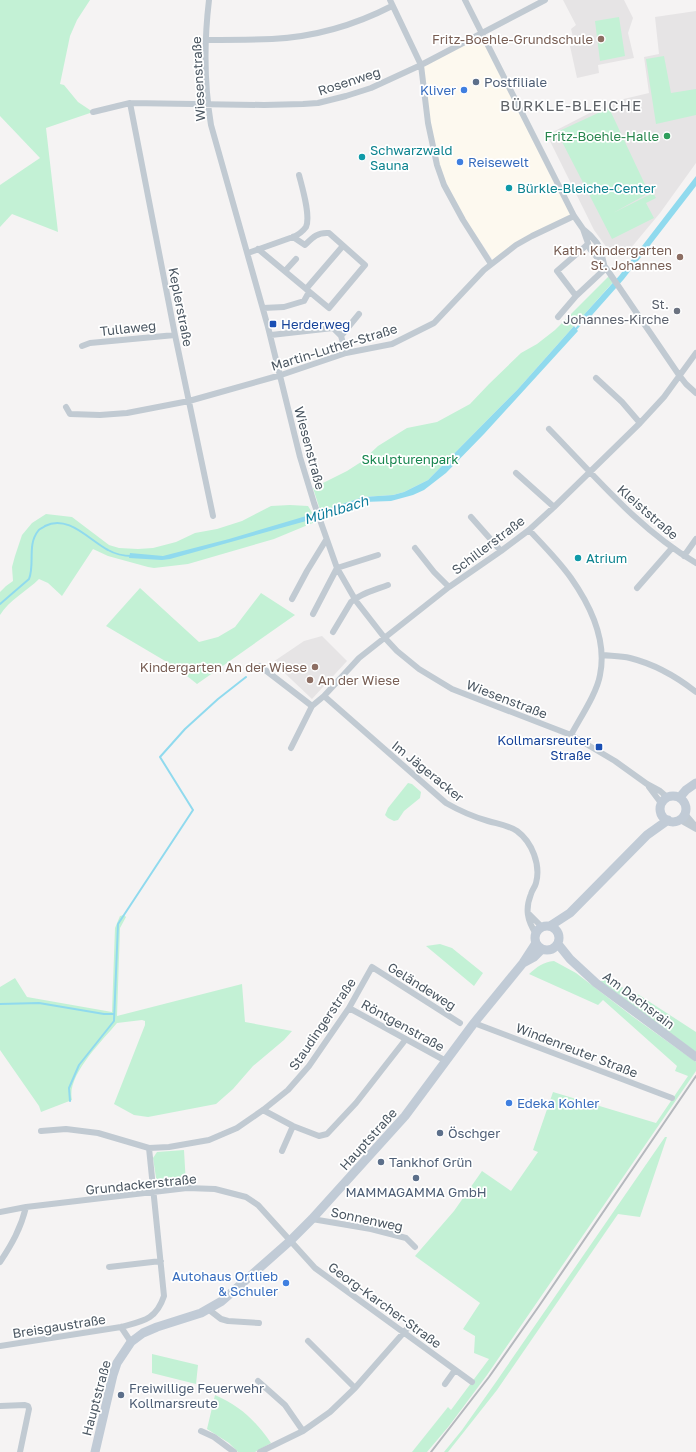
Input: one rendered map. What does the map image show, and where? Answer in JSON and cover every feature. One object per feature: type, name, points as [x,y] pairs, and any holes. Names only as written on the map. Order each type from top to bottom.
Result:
[{"type":"main road","points":[[682,800],[696,784]]},
{"type":"main road","points":[[673,796],[682,800],[686,807],[682,817],[674,821],[666,818],[661,810],[664,800],[673,796]]},
{"type":"main road","points":[[541,936],[570,913],[650,832],[666,818]]},
{"type":"main road","points":[[558,933],[570,913]]},
{"type":"main road","points":[[554,928],[560,938],[555,947],[541,936],[554,928]]},
{"type":"main road","name":"Hauptstraße","points":[[95,1452],[113,1376],[118,1363],[131,1342],[143,1333],[208,1309],[222,1301],[290,1241],[406,1116],[474,1023],[523,963],[541,936]]},
{"type":"main road","name":"Am Dachsrain","points":[[555,947],[561,957],[570,959],[596,983],[696,1057]]},
{"type":"street","name":"Wiesenstraße","points":[[209,0],[205,55],[211,125],[271,335],[300,457],[326,540],[337,568],[355,599],[384,637],[397,651],[419,669],[444,685],[508,712],[571,735],[615,761],[647,784],[660,791],[664,800]]},
{"type":"street","points":[[465,0],[574,216],[583,229],[588,244],[594,254],[605,266],[679,375],[696,393]]},
{"type":"street","name":"Rosenweg","points":[[93,112],[130,103],[264,105],[318,103],[371,88],[422,65],[481,32],[545,0]]},
{"type":"street","points":[[205,40],[273,39],[317,33],[355,23],[391,3],[422,65],[428,123],[437,165],[444,185],[463,220],[491,264]]},
{"type":"street","name":"Keplerstraße","points":[[130,103],[175,335],[213,516]]},
{"type":"street","points":[[248,253],[293,237],[299,234],[306,227],[308,220],[299,176]]},
{"type":"street","name":"Martin-Luther-Straße","points":[[66,407],[70,414],[100,415],[127,413],[189,401],[346,354],[392,344],[434,323],[491,264],[516,244],[574,216]]},
{"type":"street","points":[[583,229],[590,234],[600,248],[605,266]]},
{"type":"street","points":[[258,249],[329,308],[365,266],[328,233],[323,232],[314,236],[305,245],[293,237]]},
{"type":"street","points":[[576,296],[557,271],[588,244]]},
{"type":"street","points":[[263,308],[284,307],[304,301],[308,291],[342,246]]},
{"type":"street","points":[[285,271],[296,259]]},
{"type":"street","points":[[558,317],[605,266]]},
{"type":"street","points":[[341,336],[359,314]]},
{"type":"street","points":[[271,335],[333,328],[341,336],[346,354]]},
{"type":"street","name":"Tullaweg","points":[[82,346],[90,343],[175,335]]},
{"type":"street","name":"Schillerstraße","points":[[291,748],[312,706],[324,696],[359,658],[449,587],[529,530],[591,472],[640,423],[664,396],[696,353]]},
{"type":"street","points":[[596,378],[622,402],[640,423]]},
{"type":"street","name":"Kleiststraße","points":[[550,429],[610,494],[630,513],[672,548],[696,563]]},
{"type":"street","points":[[516,473],[554,507]]},
{"type":"street","points":[[471,517],[501,551]]},
{"type":"street","points":[[529,530],[571,577],[585,599],[595,623],[602,655],[598,682],[571,735]]},
{"type":"street","points":[[684,556],[696,539]]},
{"type":"street","points":[[292,599],[326,540]]},
{"type":"street","points":[[415,548],[434,572],[449,587]]},
{"type":"street","points":[[637,588],[672,548]]},
{"type":"street","points":[[313,614],[337,568],[378,556]]},
{"type":"street","points":[[333,632],[351,602],[360,595],[388,585]]},
{"type":"street","points":[[602,655],[629,658],[656,668],[683,682],[696,692]]},
{"type":"street","points":[[260,666],[312,706]]},
{"type":"street","name":"Im Jägeracker","points":[[324,696],[446,803],[460,811],[504,825],[517,831],[533,850],[536,863],[536,883],[529,898],[528,918],[530,924],[541,936]]},
{"type":"street","points":[[682,817],[696,828]]},
{"type":"street","points":[[528,913],[541,936]]},
{"type":"street","name":"Staudingerstraße","points":[[41,1131],[66,1129],[98,1133],[149,1148],[175,1147],[210,1140],[237,1128],[288,1090],[305,1070],[349,1008],[372,967]]},
{"type":"street","name":"Geländeweg","points":[[372,967],[460,1023]]},
{"type":"street","name":"Röntgenstraße","points":[[349,1008],[446,1061]]},
{"type":"street","name":"Windenreuter Straße","points":[[474,1023],[672,1098]]},
{"type":"street","points":[[263,1110],[293,1126],[318,1136],[327,1134],[356,1103],[406,1039]]},
{"type":"street","points":[[282,1151],[293,1126]]},
{"type":"street","points":[[149,1148],[164,1296],[161,1305],[153,1316],[157,1327]]},
{"type":"street","name":"Grundackerstraße","points":[[0,1212],[26,1207],[106,1199],[187,1188],[200,1188],[231,1192],[246,1197],[258,1206],[290,1241]]},
{"type":"street","points":[[0,1262],[17,1235],[23,1222],[26,1207]]},
{"type":"street","name":"Sonnenweg","points":[[312,1219],[371,1229],[406,1238],[415,1247]]},
{"type":"street","name":"Georg-Karcher-Straße","points":[[290,1241],[315,1268],[472,1382]]},
{"type":"street","points":[[109,1268],[161,1261]]},
{"type":"street","points":[[208,1309],[221,1319],[228,1321],[259,1323]]},
{"type":"street","name":"Breisgaustraße","points":[[0,1346],[121,1327],[140,1322],[153,1316]]},
{"type":"street","points":[[260,1452],[303,1431],[330,1412],[355,1388],[413,1322]]},
{"type":"street","name":"Breisgaustraße","points":[[121,1327],[131,1342]]},
{"type":"street","points":[[308,1341],[355,1388]]},
{"type":"street","points":[[445,1384],[455,1370]]},
{"type":"street","points":[[258,1381],[285,1405],[303,1431]]},
{"type":"street","points":[[0,1406],[28,1406],[29,1410],[20,1452]]},
{"type":"street","points":[[201,1431],[214,1437],[234,1452]]},
{"type":"shaded area","name":"Fritz-Boehle-Grundschule","points":[[563,0],[624,0],[633,18],[628,33],[634,58],[598,65],[599,73],[577,78],[570,46],[575,45],[571,29],[576,25]]},
{"type":"shaded area","points":[[696,11],[696,163],[660,213],[625,255],[620,257],[612,255],[594,230],[547,135],[611,102],[649,93],[644,57],[659,54],[655,17]]},
{"type":"shaded area","points":[[481,33],[574,216],[493,260],[465,219],[437,165],[421,65]]},
{"type":"shaded area","name":"An der Wiese","points":[[322,636],[347,661],[312,699],[273,662],[304,641]]},
{"type":"green space","points":[[0,0],[90,0],[77,20],[70,36],[60,84],[64,85],[78,102],[93,112],[46,128],[58,232],[12,214],[0,227],[0,185],[40,158],[0,116]]},
{"type":"green space","points":[[619,17],[625,56],[600,61],[595,21]]},
{"type":"green space","points":[[664,56],[671,93],[696,89],[696,115],[656,124],[646,59]]},
{"type":"green space","points":[[609,108],[649,193],[613,213],[653,193],[656,198],[646,203],[654,218],[612,239],[557,132]]},
{"type":"green space","name":"Skulpturenpark","points":[[609,276],[614,281],[518,389],[428,480],[404,492],[393,495],[363,497],[321,512],[313,488],[347,471],[361,462],[378,446],[407,428],[437,422],[470,404],[521,353],[537,344],[555,330]]},
{"type":"green space","points":[[271,506],[308,506],[313,514],[315,522],[274,539],[188,564],[154,568],[108,556],[93,549],[62,596],[48,583],[39,579],[13,600],[0,615],[0,592],[13,581],[12,567],[22,535],[32,523],[46,514],[72,517],[109,545],[119,548],[138,549],[153,548],[176,542],[195,533],[217,529],[242,521]]},
{"type":"green space","points":[[140,588],[199,642],[218,637],[235,627],[261,593],[295,615],[197,684],[177,668],[106,626]]},
{"type":"green space","points":[[408,783],[412,784],[421,792],[420,798],[404,811],[398,820],[394,821],[385,815],[388,808]]},
{"type":"green space","points":[[124,915],[126,917],[120,928],[117,1016],[242,984],[245,1022],[292,1031],[284,1040],[253,1066],[233,1089],[216,1104],[148,1117],[134,1115],[114,1104],[145,1025],[145,1021],[142,1020],[117,1023],[87,1059],[74,1080],[72,1100],[41,1112],[39,1106],[0,1050],[0,987],[15,978],[27,997],[112,1012],[115,928],[120,916]]},
{"type":"green space","points":[[440,944],[452,948],[483,973],[474,986],[426,946]]},
{"type":"green space","points":[[554,961],[576,973],[696,1062],[696,1071],[487,1375],[449,1426],[427,1452],[412,1452],[448,1407],[451,1410],[489,1359],[474,1353],[475,1336],[463,1329],[480,1303],[415,1256],[454,1211],[482,1171],[511,1191],[538,1152],[533,1150],[553,1092],[656,1123],[688,1076],[675,1071],[677,1066],[603,1000],[598,1005],[529,974],[540,965]]},
{"type":"green space","points":[[604,979],[639,995],[696,1032],[696,1052],[600,982]]},
{"type":"green space","points":[[665,1137],[667,1137],[640,1217],[618,1214],[497,1390],[448,1452],[444,1452],[462,1430],[496,1382]]},
{"type":"green space","points":[[184,1150],[186,1185],[161,1187],[157,1184],[153,1158],[157,1152]]},
{"type":"green space","points":[[152,1354],[198,1365],[196,1384],[152,1373]]},
{"type":"green space","points":[[215,1395],[224,1399],[246,1414],[259,1427],[271,1443],[255,1452],[238,1452],[229,1443],[207,1429]]},
{"type":"water","points":[[696,176],[696,186],[624,279],[585,323],[581,318],[619,276]]},
{"type":"water","points":[[574,326],[578,331],[484,434],[446,473],[424,490],[413,495],[391,501],[364,502],[317,518],[170,559],[129,558],[130,553],[163,556],[229,539],[313,514],[363,497],[393,495],[404,492],[428,480],[518,389]]},
{"type":"waterway","name":"Mühlbach","points":[[575,330],[585,319]]},
{"type":"waterway","name":"Mühlbach","points":[[0,604],[29,579],[31,573],[33,542],[39,530],[45,526],[54,523],[62,523],[78,530],[111,551],[125,556],[132,556]]},
{"type":"waterway","points":[[70,1101],[69,1088],[79,1065],[114,1021],[118,924],[193,810],[160,757],[185,729],[218,699],[246,677]]},
{"type":"waterway","points":[[0,1004],[39,1003],[104,1014],[114,1014]]},
{"type":"railway","points":[[431,1452],[489,1377],[696,1076]]},
{"type":"place","name":"Fritz-Boehle-Grundschule","points":[[601,39]]},
{"type":"place","name":"Postfiliale","points":[[476,82]]},
{"type":"place","name":"Kliver","points":[[464,90]]},
{"type":"place","name":"Fritz-Boehle-Halle","points":[[667,136]]},
{"type":"place","name":"Schwarzwald Sauna","points":[[362,157]]},
{"type":"place","name":"Reisewelt","points":[[460,162]]},
{"type":"place","name":"Bürkle-Bleiche-Center","points":[[509,188]]},
{"type":"place","name":"Kath. Kindergarten St. Johannes","points":[[680,257]]},
{"type":"place","name":"St. Johannes-Kirche","points":[[677,311]]},
{"type":"place","name":"Herderweg","points":[[273,324]]},
{"type":"place","name":"Atrium","points":[[578,558]]},
{"type":"place","name":"Kindergarten An der Wiese","points":[[315,667]]},
{"type":"place","name":"An der Wiese","points":[[310,680]]},
{"type":"place","name":"Kollmarsreuter Straße","points":[[599,747]]},
{"type":"place","name":"Edeka Kohler","points":[[509,1103]]},
{"type":"place","name":"Öschger","points":[[440,1133]]},
{"type":"place","name":"Tankhof Grün","points":[[381,1162]]},
{"type":"place","name":"MAMMAGAMMA GmbH","points":[[416,1178]]},
{"type":"place","name":"Autohaus Ortlieb & Schuler","points":[[286,1283]]},
{"type":"place","name":"Freiwillige Feuerwehr Kollmarsreute","points":[[121,1395]]},
{"type":"district","name":"BÜRKLE-BLEICHE","points":[[571,106]]}]
